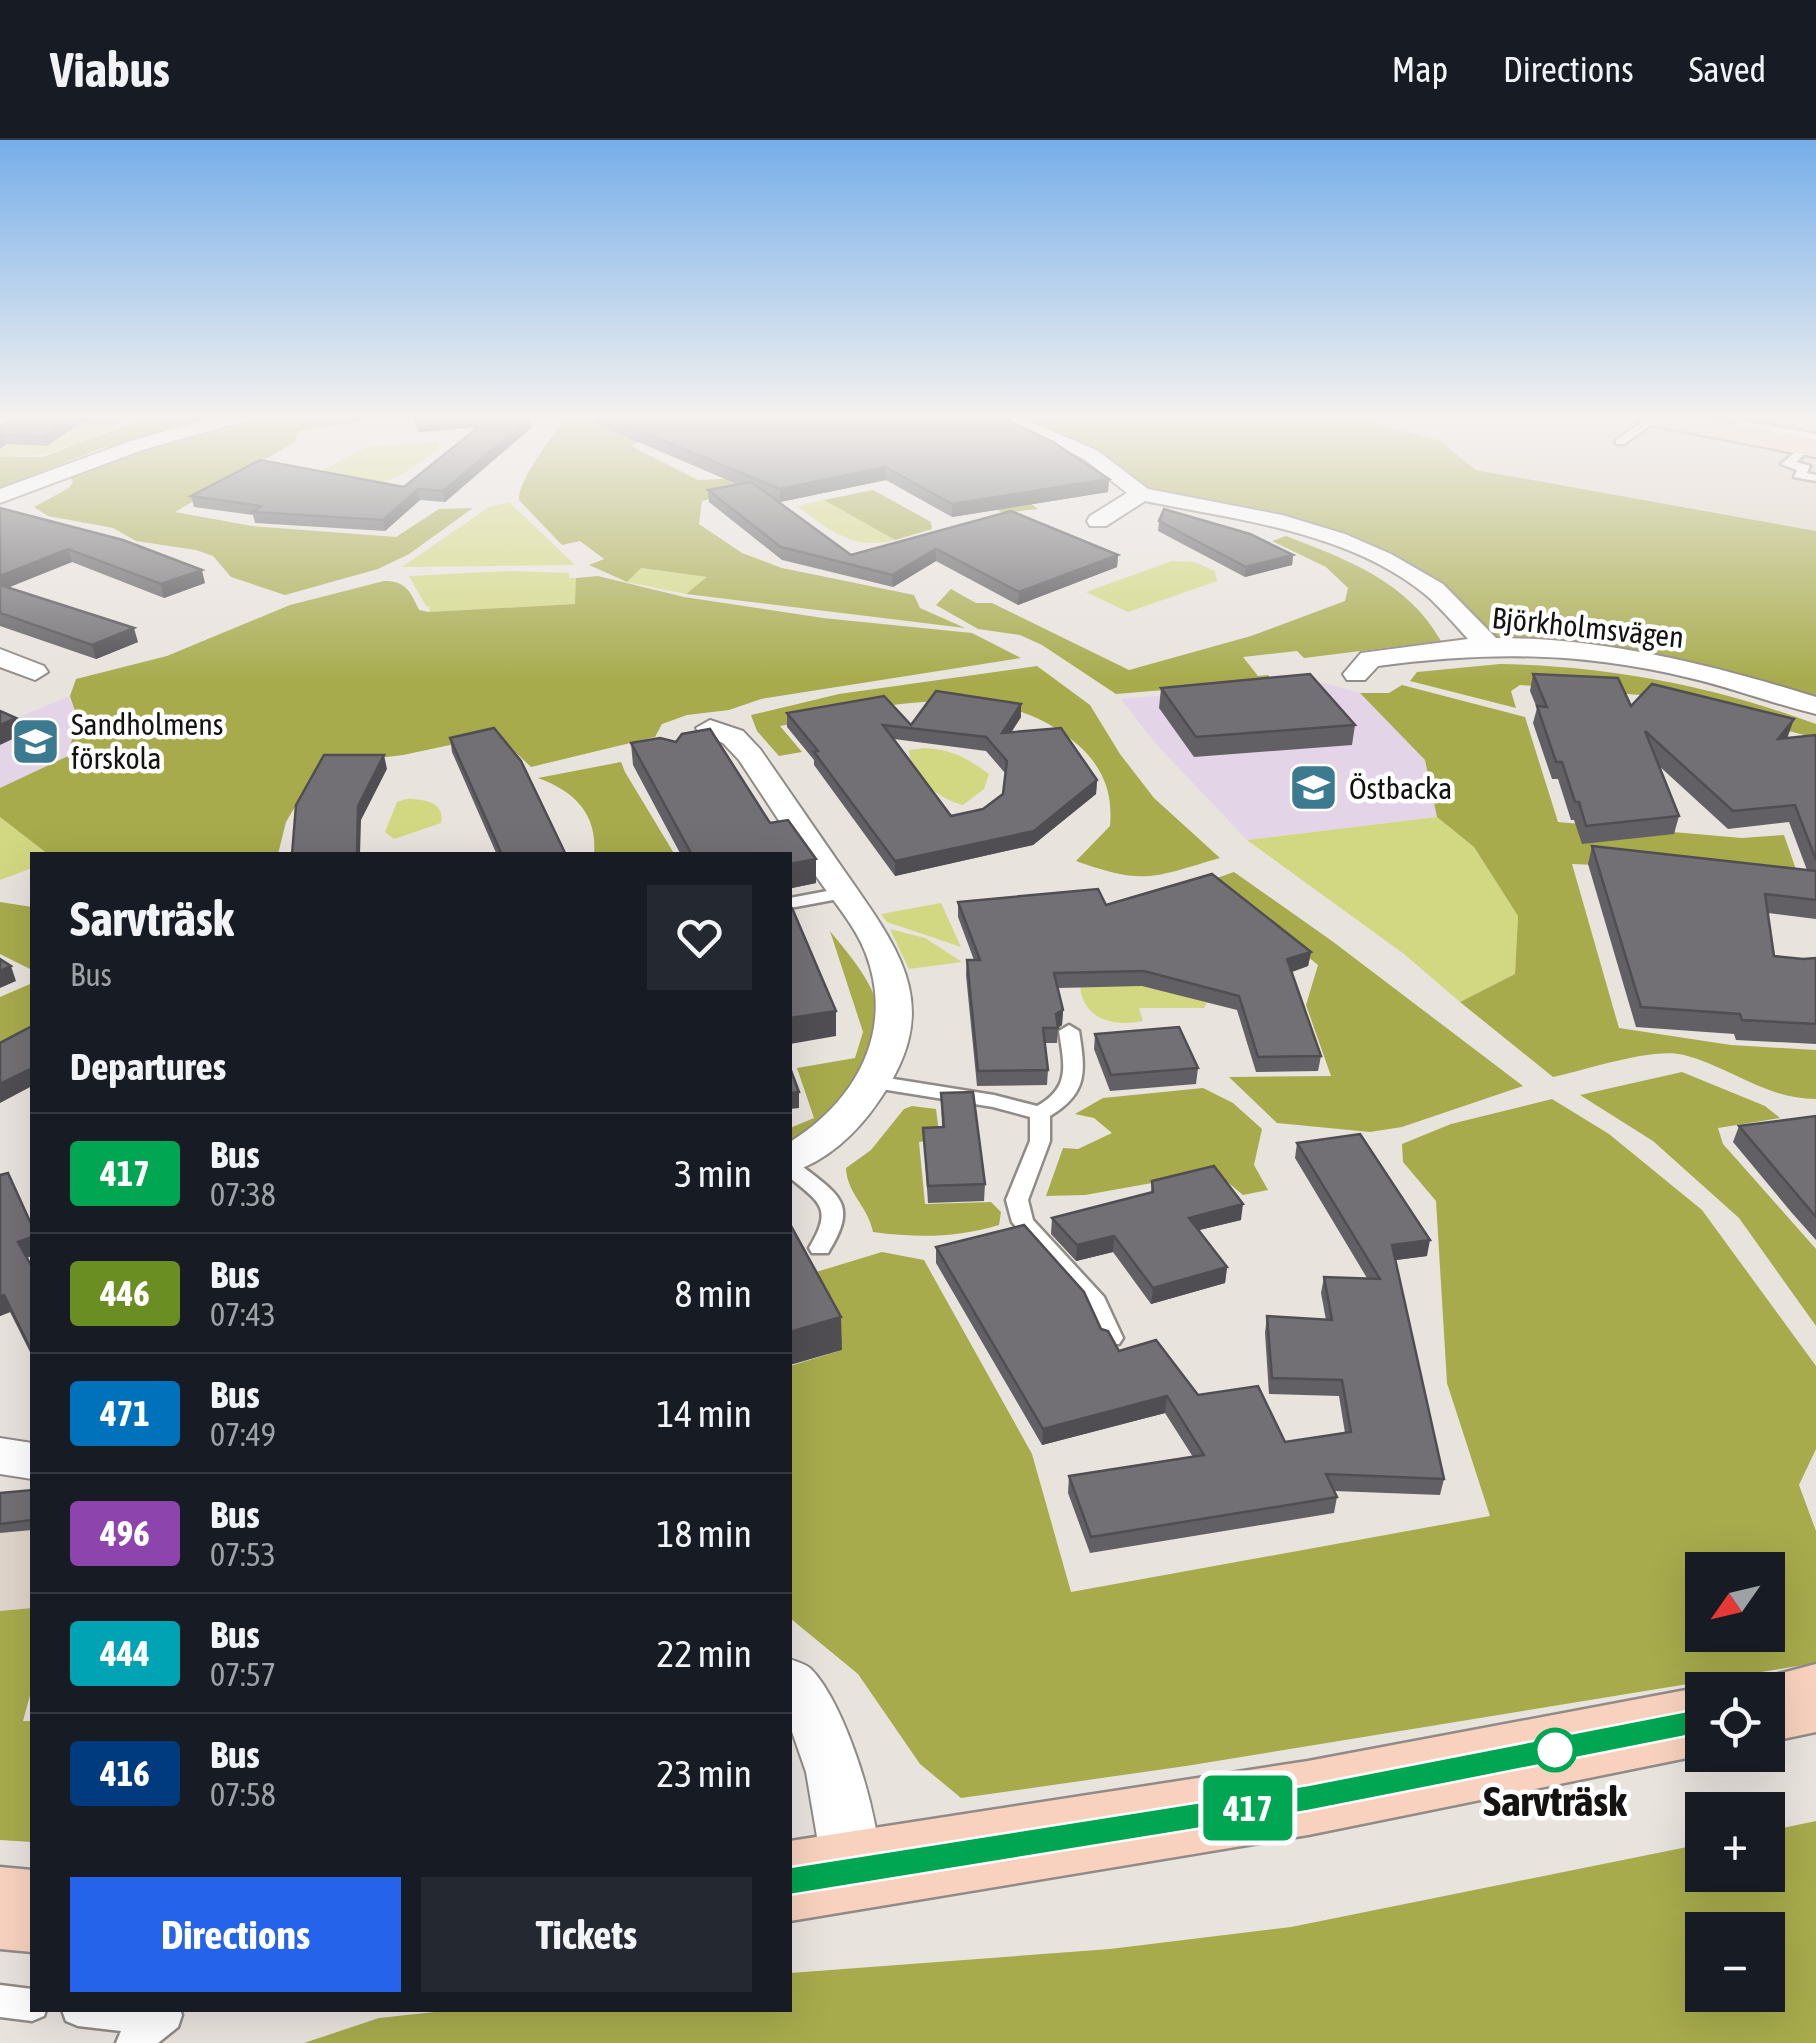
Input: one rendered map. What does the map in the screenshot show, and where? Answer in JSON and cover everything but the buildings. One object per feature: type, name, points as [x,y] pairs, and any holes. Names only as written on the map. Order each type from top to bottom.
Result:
[{"type":"street","points":[[1098,521],[1123,505]]},
{"type":"street","points":[[1196,505],[1274,520],[1372,554],[1434,589],[1489,646]]},
{"type":"street","name":"Björkholmsvägen","points":[[1356,674],[1370,659],[1489,646],[1636,660],[1735,681],[1816,706]]},
{"type":"street","points":[[0,658],[34,672]]},
{"type":"street","points":[[701,732],[733,737],[750,755],[881,950],[892,979],[894,1038],[874,1082],[844,1119],[792,1161]]},
{"type":"street","points":[[0,1456],[30,1461]]},
{"type":"street","points":[[792,1684],[804,1698],[831,1757],[821,1877],[1308,1798],[1685,1723]]},
{"type":"street","points":[[1785,1704],[1816,1698]]},
{"type":"street","points":[[0,1908],[30,1911]]},
{"type":"lane","points":[[792,903],[843,893]]},
{"type":"lane","points":[[874,1082],[994,1102],[1040,1114],[1057,1105],[1072,1085],[1074,1065],[1069,1031]]},
{"type":"lane","points":[[1040,1114],[1040,1141],[1016,1200],[1023,1222],[1096,1302],[1111,1338]]},
{"type":"lane","points":[[792,1165],[826,1196],[834,1210],[831,1230],[820,1248]]},
{"type":"lane","points":[[0,2002],[30,2005]]},
{"type":"lane","points":[[122,2012],[166,2014]]},
{"type":"lane","points":[[133,2043],[166,2014]]},
{"type":"shaded area","points":[[1670,505],[1816,505],[1816,531]]},
{"type":"shaded area","name":"Östbacka","points":[[1324,683],[1360,693],[1425,760],[1437,817],[1247,840],[1156,744],[1121,699]]},
{"type":"shaded area","name":"Sandholmens förskola","points":[[70,696],[77,717],[68,756],[0,788],[0,725]]},
{"type":"shaded area","points":[[30,1499],[30,1608],[0,1611],[0,1503]]},
{"type":"green space","points":[[187,505],[175,512],[252,526],[396,537],[439,509],[473,508],[409,554],[378,569],[285,595],[231,577],[213,556],[196,550],[136,541],[113,528],[48,516],[34,507]]},
{"type":"green space","points":[[512,505],[575,565],[402,567],[489,507]]},
{"type":"green space","points":[[524,505],[702,505],[699,524],[742,553],[782,568],[914,595],[920,608],[965,628],[686,594],[707,577],[641,568],[627,582],[589,565],[604,559],[580,541],[562,545]]},
{"type":"green space","points":[[833,505],[895,540],[854,540],[831,530],[797,506]]},
{"type":"green space","points":[[833,505],[900,505],[931,522],[932,529],[895,540]]},
{"type":"green space","points":[[988,505],[1033,505],[1038,509],[1003,513]]},
{"type":"green space","points":[[1202,505],[1670,505],[1816,531],[1816,699],[1737,674],[1657,656],[1492,637],[1443,586],[1392,556]]},
{"type":"green space","points":[[1286,536],[1374,575],[1411,603],[1441,641],[1304,658],[1297,651],[1243,657],[1258,676],[1268,675],[1273,681],[1116,694],[1042,645],[1020,635],[978,629],[936,605],[951,589],[976,603],[992,603],[1129,670],[1251,636],[1345,601],[1348,588],[1326,567],[1272,541]]},
{"type":"green space","points":[[1172,561],[1194,562],[1215,571],[1217,581],[1128,612],[1086,592]]},
{"type":"green space","points":[[640,568],[708,577],[686,594],[627,582]]},
{"type":"green space","points":[[509,571],[569,573],[569,578],[576,578],[576,604],[429,612],[430,607],[409,576]]},
{"type":"green space","points":[[598,576],[684,597],[823,618],[972,633],[1021,658],[761,699],[729,710],[687,715],[662,724],[655,737],[531,767],[497,735],[403,755],[320,765],[286,822],[278,852],[45,852],[0,817],[0,788],[68,756],[77,717],[70,696],[76,679],[167,656],[290,605],[384,581],[402,585],[419,610],[429,612],[575,604],[576,578]]},
{"type":"green space","points":[[1500,664],[1621,674],[1700,689],[1816,724],[1816,738],[1652,696],[1520,685],[1511,691],[1516,708],[1410,681],[1417,672]]},
{"type":"green space","points":[[1037,666],[1090,705],[1120,754],[1154,798],[1220,858],[1149,876],[1119,874],[1076,861],[1110,826],[1110,802],[1104,781],[1094,762],[1077,744],[1044,722],[1009,708],[934,701],[780,726],[802,752],[779,756],[757,731],[751,715],[839,694]]},
{"type":"green space","points":[[1402,685],[1525,717],[1558,822],[1742,838],[1784,835],[1800,881],[1701,869],[1572,864],[1619,1028],[1731,1045],[1816,1050],[1816,1099],[1780,1094],[1701,1060],[1671,1053],[1553,1077],[1460,1002],[1515,974],[1518,916],[1474,847],[1437,817],[1425,760],[1360,693],[1389,693]]},
{"type":"green space","points":[[909,750],[951,752],[981,768],[989,774],[984,789],[963,805],[936,792],[920,778],[910,760]]},
{"type":"green space","points":[[621,762],[673,852],[594,852],[592,828],[581,806],[573,797],[538,778]]},
{"type":"green space","points":[[406,799],[436,806],[441,823],[394,839],[385,832],[397,802]]},
{"type":"green space","points":[[0,817],[45,852],[30,852],[30,869],[0,880]]},
{"type":"green space","points":[[1437,817],[1474,847],[1518,916],[1515,974],[1460,1002],[1404,954],[1247,840]]},
{"type":"green space","points":[[1234,872],[1523,1086],[1402,1127],[1370,1132],[1277,1123],[1229,1077],[1331,1076],[1306,1005],[1318,965],[1214,879]]},
{"type":"green space","points":[[0,902],[30,907],[30,969],[0,954]]},
{"type":"green space","points":[[941,903],[961,947],[887,922],[881,914]]},
{"type":"green space","points":[[890,929],[925,938],[962,962],[909,969]]},
{"type":"green space","points":[[830,931],[860,969],[874,995],[879,1017],[877,1039],[857,1080],[792,1144],[792,1127],[814,1118],[797,1068],[855,1058],[863,1032]]},
{"type":"green space","points":[[1099,964],[1207,1003],[1204,1008],[1139,1008],[1143,1021],[1121,1023],[1102,1019],[1087,1007],[1080,987],[1090,987]]},
{"type":"green space","points":[[30,984],[30,1041],[0,1056],[0,997]]},
{"type":"green space","points":[[1682,1072],[1765,1106],[1780,1118],[1718,1128],[1723,1144],[1816,1249],[1816,1326],[1739,1218],[1653,1141],[1580,1095]]},
{"type":"green space","points":[[1203,1088],[1233,1103],[1262,1129],[1254,1165],[1268,1190],[1243,1195],[1225,1180],[1208,1173],[1085,1195],[1046,1196],[1063,1148],[1078,1149],[1112,1133],[1094,1118],[1075,1114],[1103,1098]]},
{"type":"green space","points":[[1552,1099],[1609,1134],[1702,1210],[1816,1366],[1816,1449],[1799,1485],[1816,1531],[1816,1663],[1761,1672],[1685,1672],[1685,1684],[1186,1766],[961,1798],[920,1764],[858,1674],[792,1620],[792,1365],[842,1350],[803,1276],[882,1252],[924,1260],[1032,1454],[1071,1592],[1490,1516],[1447,1383],[1436,1201],[1403,1162],[1402,1144],[1451,1124]]},
{"type":"green space","points":[[904,1109],[936,1109],[940,1140],[919,1142],[925,1204],[991,1202],[1001,1212],[999,1225],[936,1236],[873,1232],[846,1168],[871,1150]]},
{"type":"green space","points":[[30,1608],[30,1695],[23,1721],[30,1721],[30,1842],[0,1840],[0,1611]]},
{"type":"green space","points":[[1816,1821],[1816,2043],[304,2043],[379,2018],[434,2012],[792,2012],[792,1973],[1110,1949],[1291,1927],[1685,1847],[1685,1892],[1785,1892],[1785,1827]]},
{"type":"bus line","name":"417","points":[[792,1881],[1308,1798],[1685,1724]]},
{"type":"place","name":"Sandholmens förskola","points":[[36,741]]},
{"type":"place","name":"Östbacka","points":[[1314,788]]},
{"type":"place","name":"Sarvträsk","points":[[1555,1750]]}]
